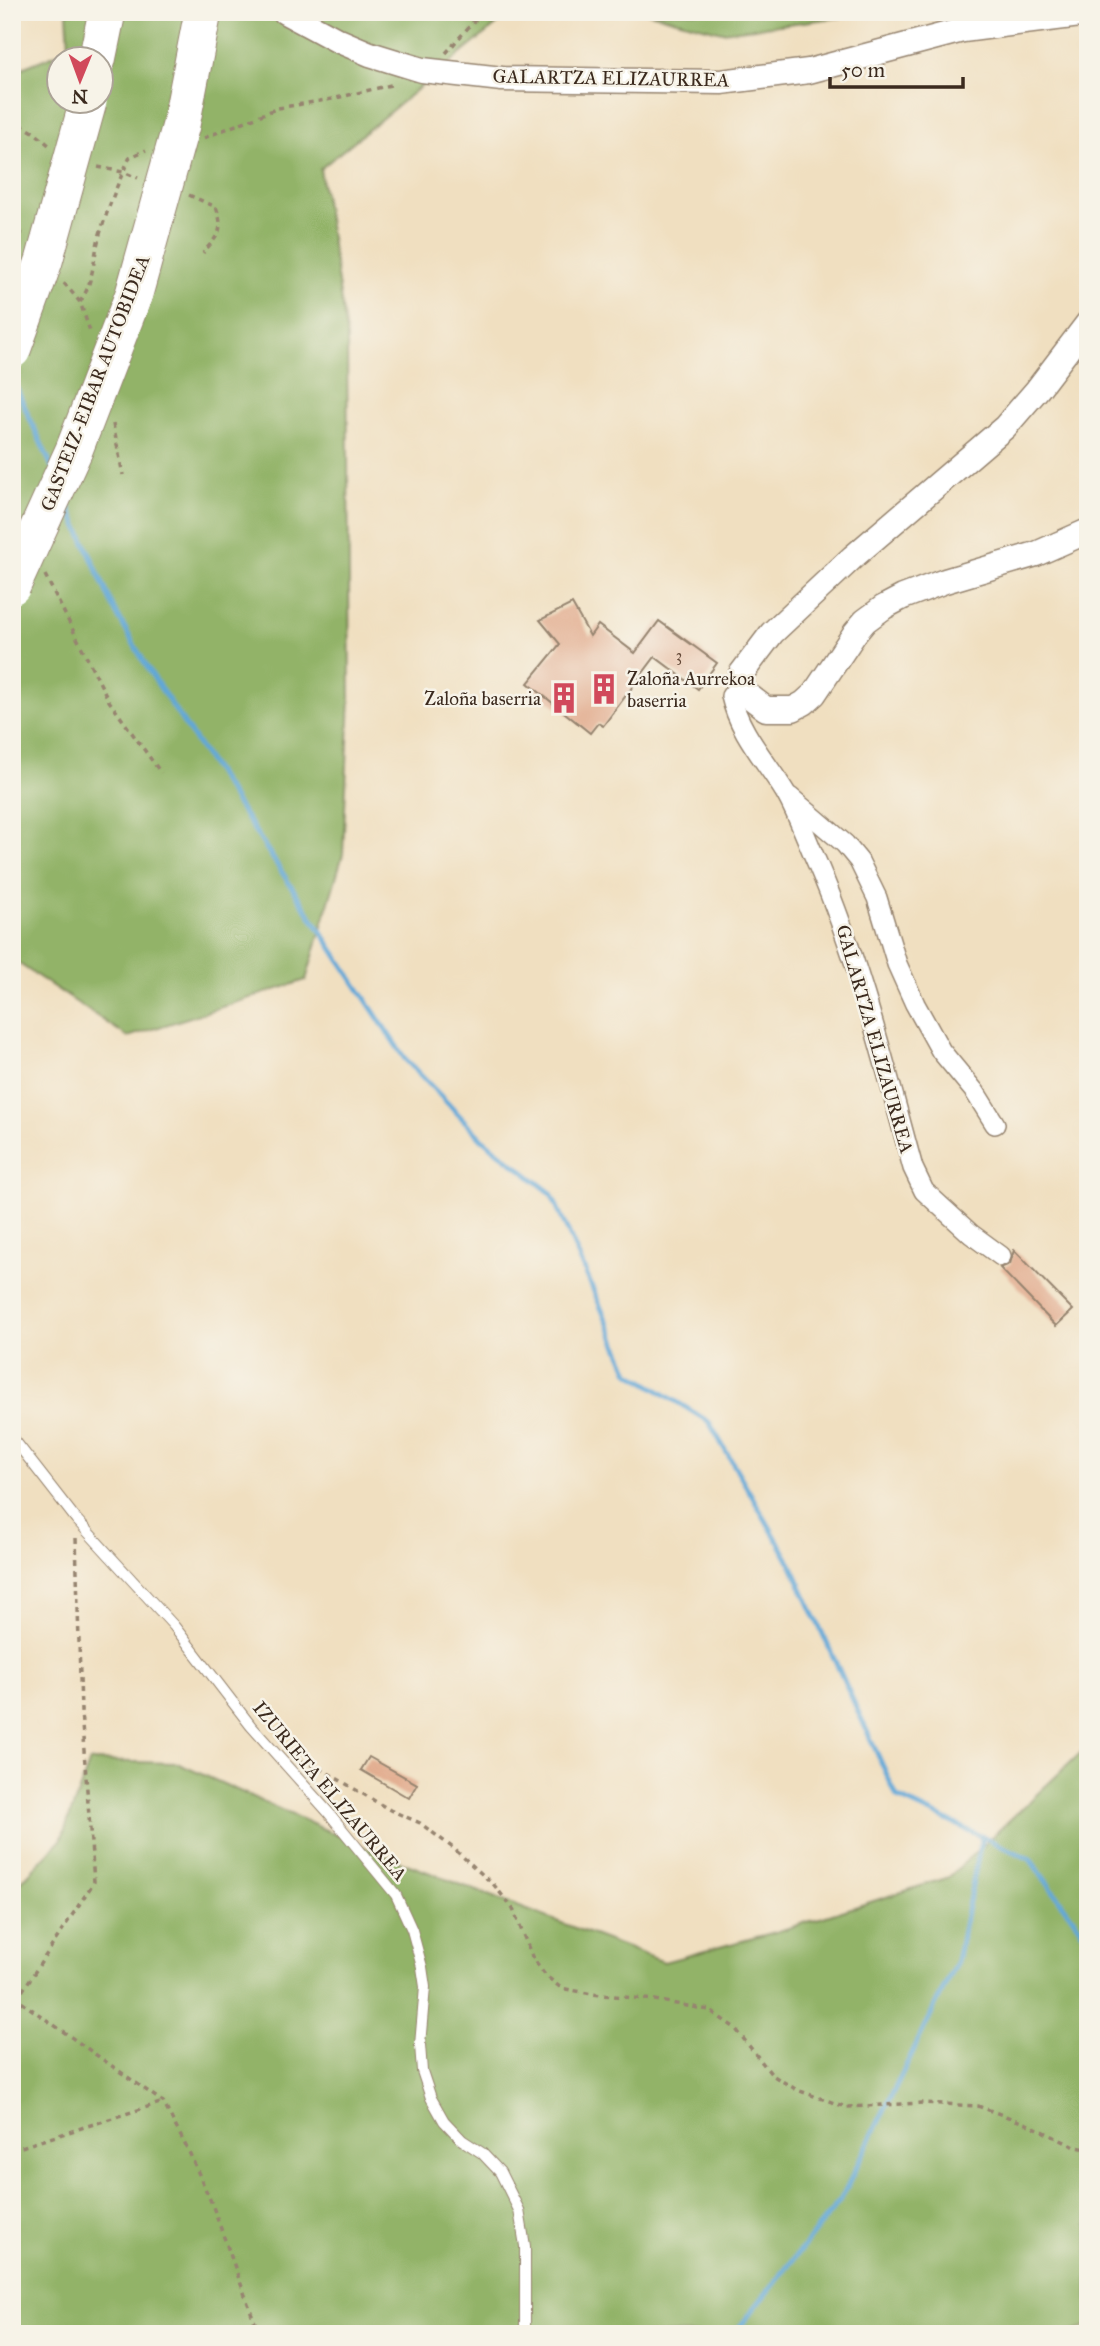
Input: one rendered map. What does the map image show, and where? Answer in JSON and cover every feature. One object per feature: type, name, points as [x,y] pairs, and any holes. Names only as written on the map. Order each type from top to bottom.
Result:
[{"type":"highway","points":[[100,46],[107,12]]},
{"type":"highway","name":"GASTEIZ-EIBAR AUTOBIDEA","points":[[27,577],[134,293],[181,125],[203,12]]},
{"type":"highway","points":[[12,350],[44,261],[84,116]]},
{"type":"street","name":"GALARTZA ELIZAURREA","points":[[285,12],[370,54],[422,70],[502,79],[721,82],[809,71],[963,30],[1088,14]]},
{"type":"street","name":"GALARTZA ELIZAURREA","points":[[1000,1256],[971,1234],[924,1191],[913,1168],[867,1001],[842,924],[786,794],[744,729],[734,710],[731,696],[741,684],[744,666],[772,633],[853,557],[1005,426],[1037,390],[1088,323]]},
{"type":"street","points":[[741,684],[745,694],[766,709],[793,709],[814,694],[855,633],[865,621],[884,607],[945,581],[1036,554],[1088,531]]},
{"type":"street","name":"GALARTZA ELIZAURREA","points":[[786,794],[845,844],[859,860],[877,898],[897,964],[915,1004],[941,1051],[975,1092],[995,1124]]},
{"type":"lane","name":"IZURIETA ELIZAURREA","points":[[12,1437],[76,1519],[174,1626],[251,1726],[328,1812],[396,1895],[415,1939],[422,1967],[425,1987],[420,2045],[422,2071],[431,2098],[444,2121],[500,2172],[521,2217],[525,2246],[525,2334]]},
{"type":"path","points":[[201,139],[278,108],[332,99],[402,82],[445,54],[474,21],[486,12]]},
{"type":"path","points":[[80,302],[89,289],[99,237],[130,157],[155,146]]},
{"type":"path","points":[[12,224],[26,239]]},
{"type":"path","points":[[57,273],[80,302],[92,339]]},
{"type":"path","points":[[112,421],[123,475]]},
{"type":"path","points":[[27,577],[109,701],[161,773]]},
{"type":"path","points":[[76,1519],[81,1711],[94,1882],[17,1999],[163,2102],[212,2204],[259,2334]]},
{"type":"path","points":[[282,1762],[297,1759],[321,1769],[390,1810],[420,1823],[453,1849],[494,1885],[513,1909],[533,1959],[545,1975],[561,1988],[709,2010],[735,2028],[772,2075],[797,2090],[846,2107],[923,2103],[978,2106],[1032,2126],[1075,2147],[1088,2149]]},
{"type":"path","points":[[12,2150],[163,2102]]},
{"type":"green space","points":[[67,12],[512,12],[320,169],[347,339],[350,698],[343,854],[306,980],[128,1037],[12,959],[12,72],[46,58],[46,116],[116,116],[116,46],[69,46]]},
{"type":"green space","points":[[646,12],[869,12],[722,32]]},
{"type":"green space","points":[[1088,1746],[1088,2326],[1064,2334],[12,2334],[12,1891],[61,1840],[90,1761],[177,1763],[370,1850],[664,1962],[779,1931],[949,1877]]},
{"type":"building","points":[[572,604],[590,636],[598,625],[635,653],[659,621],[717,663],[698,689],[655,657],[603,726],[598,723],[590,733],[528,683],[560,644],[540,620]]},
{"type":"building","points":[[1014,1250],[1073,1310],[1056,1326],[1000,1268],[1010,1264]]},
{"type":"building","points":[[369,1757],[417,1784],[409,1798],[361,1770]]},
{"type":"waterway","points":[[12,379],[52,467]]},
{"type":"waterway","points":[[67,502],[114,609],[148,669],[405,1059],[482,1139],[551,1193],[629,1372],[709,1422],[790,1562],[897,1797],[1030,1859],[1088,1939]]},
{"type":"waterway","points":[[734,2334],[841,2199],[957,1961],[982,1836]]},
{"type":"place","name":"Zaloña Aurrekoa baserria","points":[[604,689]]},
{"type":"place","name":"Zaloña baserria","points":[[564,698]]}]
